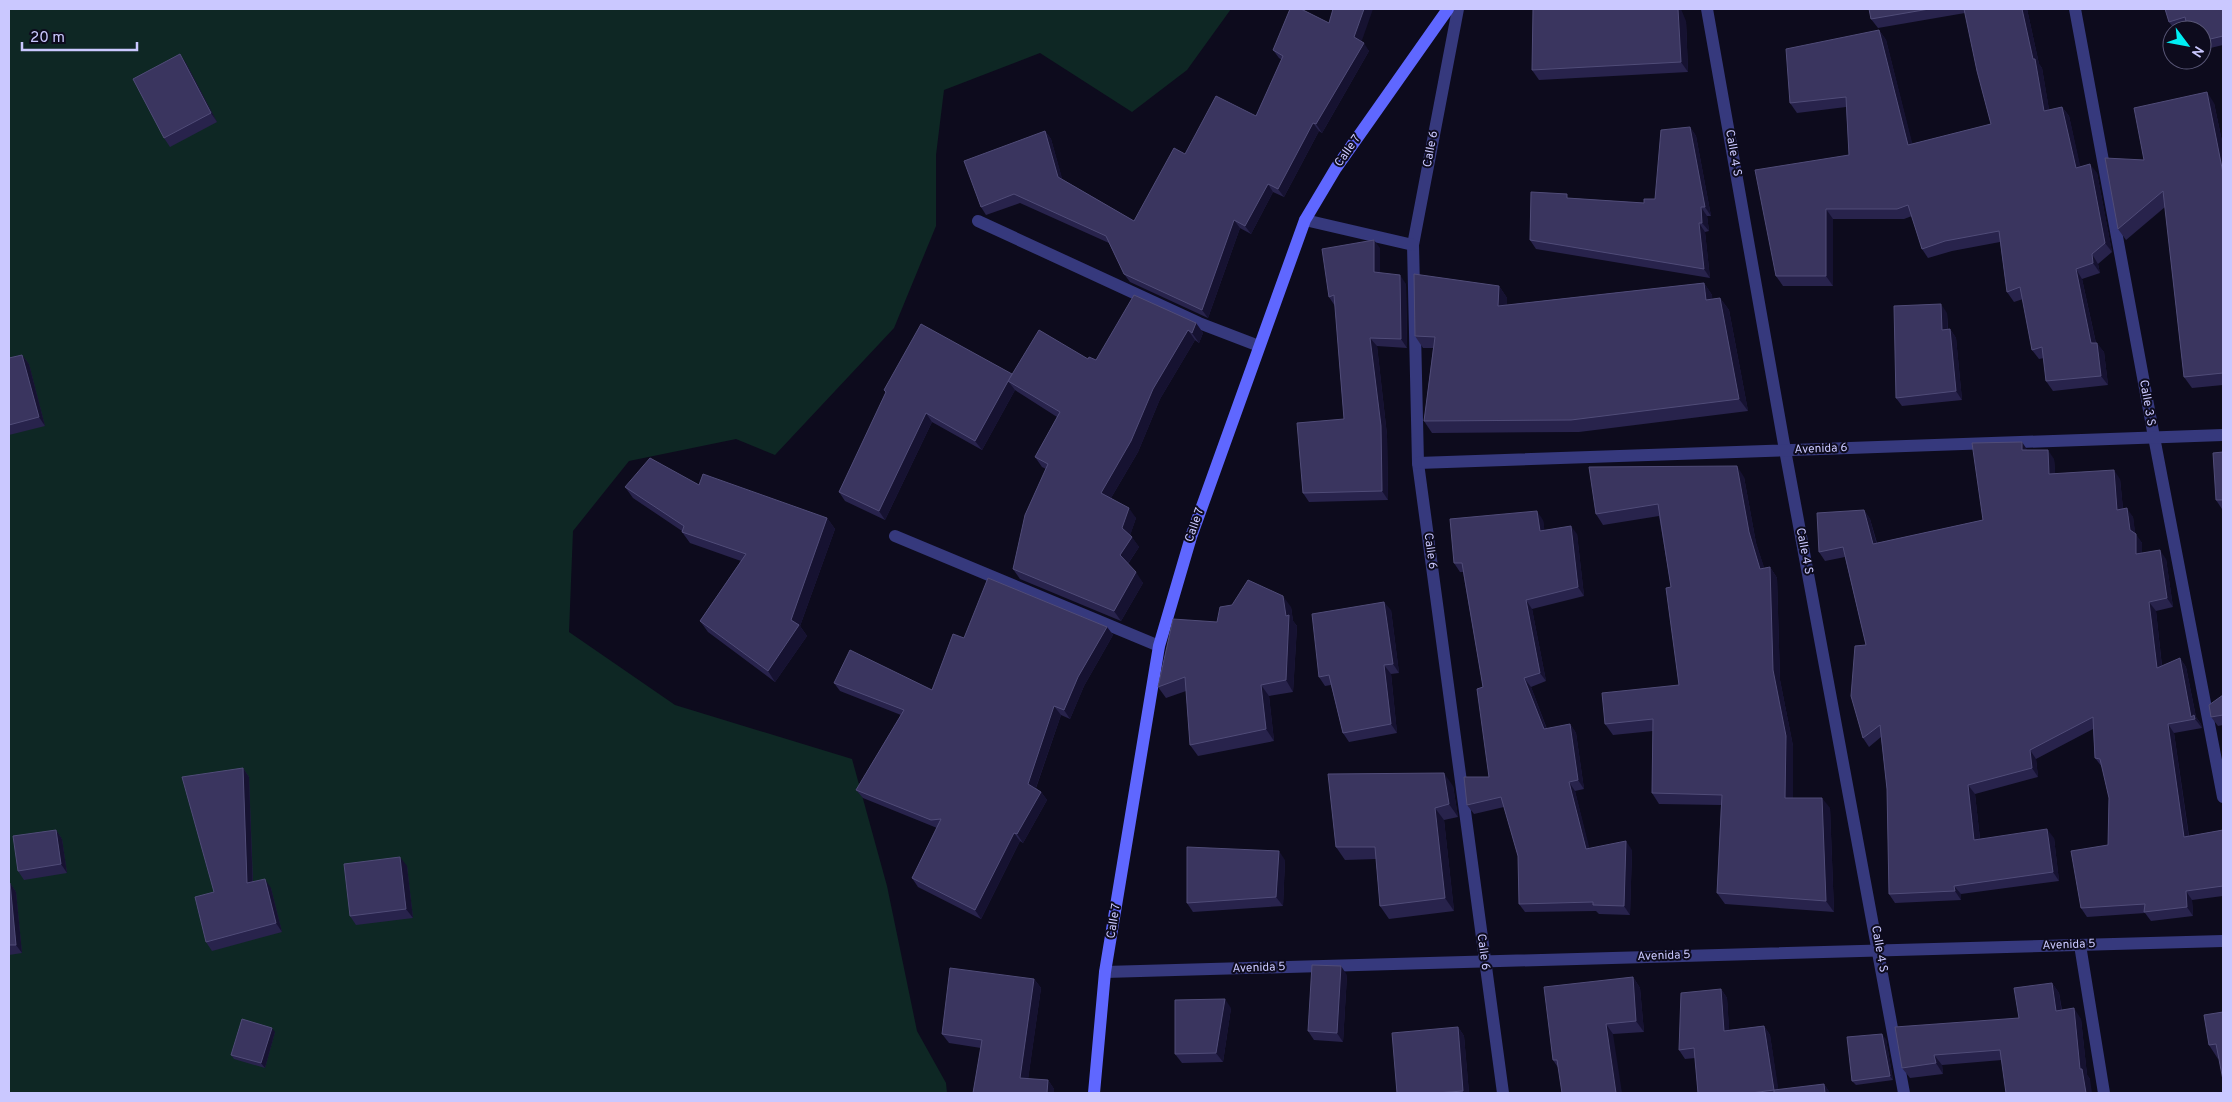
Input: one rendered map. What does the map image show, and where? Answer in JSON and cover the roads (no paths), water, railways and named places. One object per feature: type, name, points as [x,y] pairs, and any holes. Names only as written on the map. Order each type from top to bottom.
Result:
[{"type":"main road","name":"Calle 7","points":[[1094,1093],[1105,972],[1159,646],[1190,537],[1305,220],[1336,168],[1448,9]]},
{"type":"street","name":"Calle 6","points":[[1458,9],[1413,245],[1418,463],[1504,1093]]},
{"type":"street","name":"Calle 4 S","points":[[1707,9],[1785,450],[1904,1093]]},
{"type":"street","name":"Calle 3 S","points":[[2075,9],[2223,797]]},
{"type":"street","points":[[1305,220],[1413,245]]},
{"type":"street","points":[[978,221],[1199,323],[1259,346]]},
{"type":"street","name":"Avenida 6","points":[[1418,463],[2223,435]]},
{"type":"street","points":[[895,536],[1159,646]]},
{"type":"street","name":"Avenida 5","points":[[1105,972],[2223,941]]},
{"type":"street","points":[[2080,945],[2104,1093]]}]
